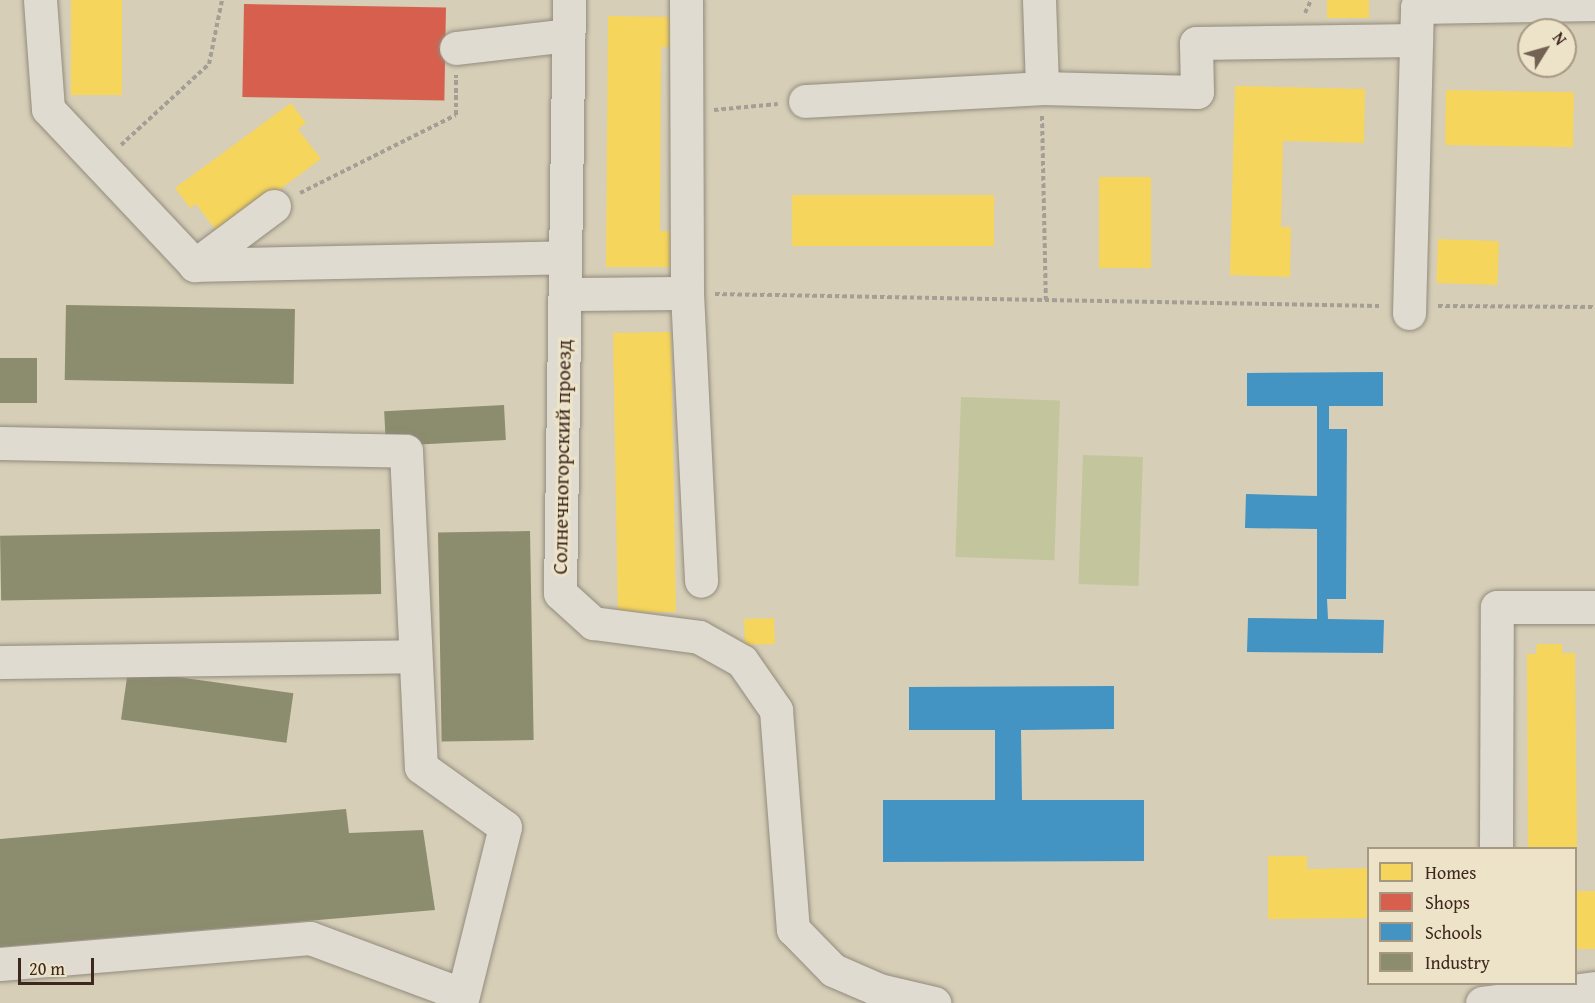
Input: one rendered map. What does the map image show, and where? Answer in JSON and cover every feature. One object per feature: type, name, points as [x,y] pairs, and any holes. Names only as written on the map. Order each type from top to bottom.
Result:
[{"type":"street","points":[[40,0],[48,109],[195,265],[563,257]]},
{"type":"street","name":"Солнечногорский проезд","points":[[569,0],[563,257],[565,294],[560,592],[592,623],[699,637],[742,660],[776,710],[792,928],[833,970],[879,990],[934,1003]]},
{"type":"street","points":[[686,0],[687,293],[701,581]]},
{"type":"street","points":[[1039,0],[1042,88]]},
{"type":"street","points":[[1409,310],[1417,7],[1595,4]]},
{"type":"street","points":[[456,48],[568,35]]},
{"type":"street","points":[[805,101],[1042,88],[1197,92],[1196,43],[1416,40]]},
{"type":"street","points":[[195,265],[273,206]]},
{"type":"street","points":[[565,294],[687,293]]},
{"type":"street","points":[[0,443],[405,451],[421,767],[505,827],[462,999],[310,938],[0,963]]},
{"type":"street","points":[[1496,847],[1497,607],[1595,607]]},
{"type":"street","points":[[0,662],[416,656]]},
{"type":"street","points":[[1491,996],[1595,988]]},
{"type":"path","points":[[100,164],[209,64],[222,0]]},
{"type":"path","points":[[273,206],[456,115],[456,48]]},
{"type":"path","points":[[1042,88],[1046,300]]},
{"type":"path","points":[[687,112],[805,101]]},
{"type":"path","points":[[687,293],[1409,310],[1595,307]]},
{"type":"green space","points":[[961,397],[1060,400],[1054,560],[955,557]]},
{"type":"green space","points":[[1083,455],[1143,457],[1138,586],[1078,584]]},
{"type":"building: Homes","points":[[71,0],[122,0],[122,95],[71,95]]},
{"type":"building: Homes","points":[[1327,0],[1369,0],[1369,18],[1327,18]]},
{"type":"building: Homes","points":[[608,16],[674,17],[674,47],[661,47],[660,231],[670,231],[670,267],[606,267]]},
{"type":"building: Homes","points":[[1235,86],[1365,89],[1364,143],[1283,141],[1281,227],[1291,227],[1290,277],[1230,275]]},
{"type":"building: Homes","points":[[1446,90],[1574,92],[1573,147],[1445,145]]},
{"type":"building: Homes","points":[[291,103],[306,123],[298,129],[321,159],[219,234],[196,204],[190,208],[175,188]]},
{"type":"building: Homes","points":[[1099,177],[1151,177],[1151,268],[1099,268]]},
{"type":"building: Homes","points":[[792,195],[994,195],[994,246],[792,246]]},
{"type":"building: Homes","points":[[1438,239],[1499,241],[1497,285],[1436,283]]},
{"type":"building: Homes","points":[[671,332],[676,612],[618,613],[613,333]]},
{"type":"building: Homes","points":[[774,618],[775,644],[745,645],[744,619]]},
{"type":"building: Homes","points":[[1537,644],[1562,644],[1562,653],[1575,653],[1577,847],[1528,847],[1527,654],[1536,654]]},
{"type":"building: Homes","points":[[1268,856],[1307,856],[1307,869],[1367,868],[1367,918],[1268,919]]},
{"type":"building: Homes","points":[[1577,891],[1595,891],[1595,949],[1577,949]]},
{"type":"building: Shops","points":[[244,4],[446,8],[444,101],[242,97]]},
{"type":"building: Schools","points":[[1383,372],[1383,406],[1329,406],[1329,429],[1347,429],[1346,599],[1327,599],[1328,619],[1384,620],[1383,653],[1247,652],[1248,618],[1317,619],[1317,529],[1245,528],[1246,494],[1317,496],[1317,406],[1247,406],[1247,373]]},
{"type":"building: Schools","points":[[1114,686],[1114,729],[1021,730],[1022,800],[1144,800],[1144,861],[883,862],[883,800],[995,800],[995,730],[909,730],[909,687]]},
{"type":"building: Industry","points":[[66,305],[295,309],[294,384],[65,380]]},
{"type":"building: Industry","points":[[0,358],[37,358],[37,403],[0,403]]},
{"type":"building: Industry","points":[[504,405],[506,440],[386,446],[384,411]]},
{"type":"building: Industry","points":[[380,529],[381,594],[1,601],[0,536]]},
{"type":"building: Industry","points":[[530,531],[534,740],[442,742],[438,533]]},
{"type":"building: Industry","points":[[128,670],[293,693],[286,743],[121,720]]},
{"type":"building: Industry","points":[[346,809],[349,833],[423,830],[435,910],[0,947],[0,839]]}]
